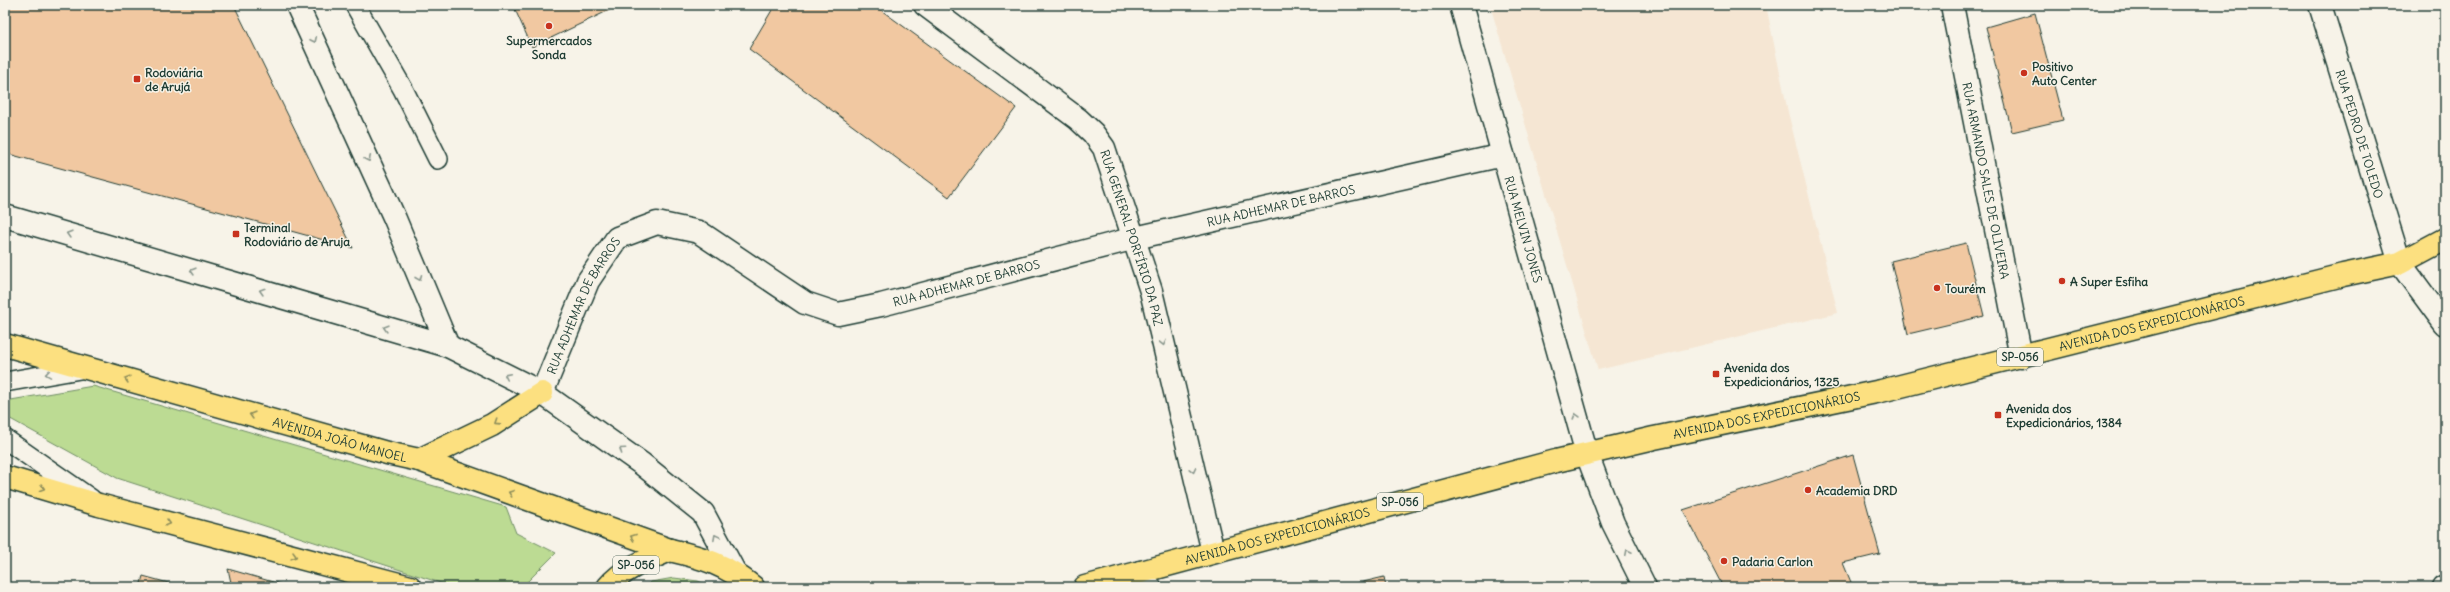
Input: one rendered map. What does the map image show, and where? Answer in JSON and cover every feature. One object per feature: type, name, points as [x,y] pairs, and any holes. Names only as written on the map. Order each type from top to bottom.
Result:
[{"type":"main road","name":"AVENIDA DOS EXPEDICIONÁRIOS","points":[[1085,587],[1145,579],[1213,552],[1587,454],[1881,391],[2343,275],[2400,263],[2445,239]]},
{"type":"main road","name":"AVENIDA JOÃO MANOEL","points":[[5,345],[387,454],[419,460],[670,550]]},
{"type":"main road","points":[[419,460],[492,425],[542,393]]},
{"type":"main road","points":[[5,477],[99,505],[410,587]]},
{"type":"main road","name":"SP-056","points":[[608,587],[617,577],[634,566],[670,550],[701,557],[734,571],[753,587]]},
{"type":"street","points":[[297,5],[395,219],[448,346]]},
{"type":"street","name":"RUA GENERAL PORFÍRIO DA PAZ","points":[[925,5],[1093,132],[1104,148],[1135,238],[1151,291],[1213,552]]},
{"type":"street","name":"RUA MELVIN JONES","points":[[1461,5],[1587,454],[1613,523],[1645,587]]},
{"type":"street","name":"RUA ARMANDO SALES DE OLIVEIRA","points":[[1952,5],[2021,357]]},
{"type":"street","name":"RUA PEDRO DE TOLEDO","points":[[2320,5],[2400,263],[2445,324]]},
{"type":"street","name":"RUA ADHEMAR DE BARROS","points":[[542,393],[588,281],[617,238],[657,223],[699,232],[805,303],[838,314],[880,305],[1135,238],[1503,155]]},
{"type":"street","points":[[5,216],[448,346],[542,393],[642,464],[703,513],[734,571]]},
{"type":"lane","points":[[355,5],[403,89],[438,159]]},
{"type":"lane","points":[[5,382],[87,368]]},
{"type":"lane","points":[[5,439],[99,505]]},
{"type":"shaded area","points":[[1490,5],[1766,5],[1788,112],[1838,313],[1598,370]]},
{"type":"green space","points":[[93,386],[506,507],[516,533],[556,553],[522,587],[453,587],[117,478],[5,416],[5,401]]},
{"type":"green space","points":[[674,578],[698,581],[711,587],[643,587],[651,582]]},
{"type":"building","name":"Rodoviária de Arujá","points":[[5,5],[234,5],[353,248],[5,153]]},
{"type":"building","name":"Supermercados Sonda","points":[[513,5],[620,5],[532,47]]},
{"type":"building","points":[[775,5],[874,5],[1016,108],[949,197],[749,49]]},
{"type":"building","name":"Positivo Auto Center","points":[[2035,13],[2063,120],[2012,132],[1986,27]]},
{"type":"building","name":"Tourém","points":[[1966,243],[1984,316],[1908,334],[1891,261]]},
{"type":"building","points":[[1853,455],[1880,554],[1843,563],[1853,587],[1723,587],[1683,510]]},
{"type":"building","points":[[228,569],[280,584],[294,587],[232,587]]},
{"type":"building","points":[[143,576],[183,587],[140,587]]},
{"type":"building","points":[[1384,577],[1386,587],[1342,587]]},
{"type":"place","name":"Supermercados Sonda","points":[[549,26]]},
{"type":"place","name":"Positivo Auto Center","points":[[2024,73]]},
{"type":"place","name":"Rodoviária de Arujá","points":[[137,79]]},
{"type":"place","name":"Terminal Rodoviário de Aruja","points":[[236,234]]},
{"type":"place","name":"A Super Esfiha","points":[[2062,281]]},
{"type":"place","name":"Tourém","points":[[1937,288]]},
{"type":"place","name":"Avenida dos Expedicionários, 1325","points":[[1716,374]]},
{"type":"place","name":"Avenida dos Expedicionários, 1384","points":[[1998,415]]},
{"type":"place","name":"Academia DRD","points":[[1808,490]]},
{"type":"place","name":"Padaria Carlon","points":[[1724,561]]}]
